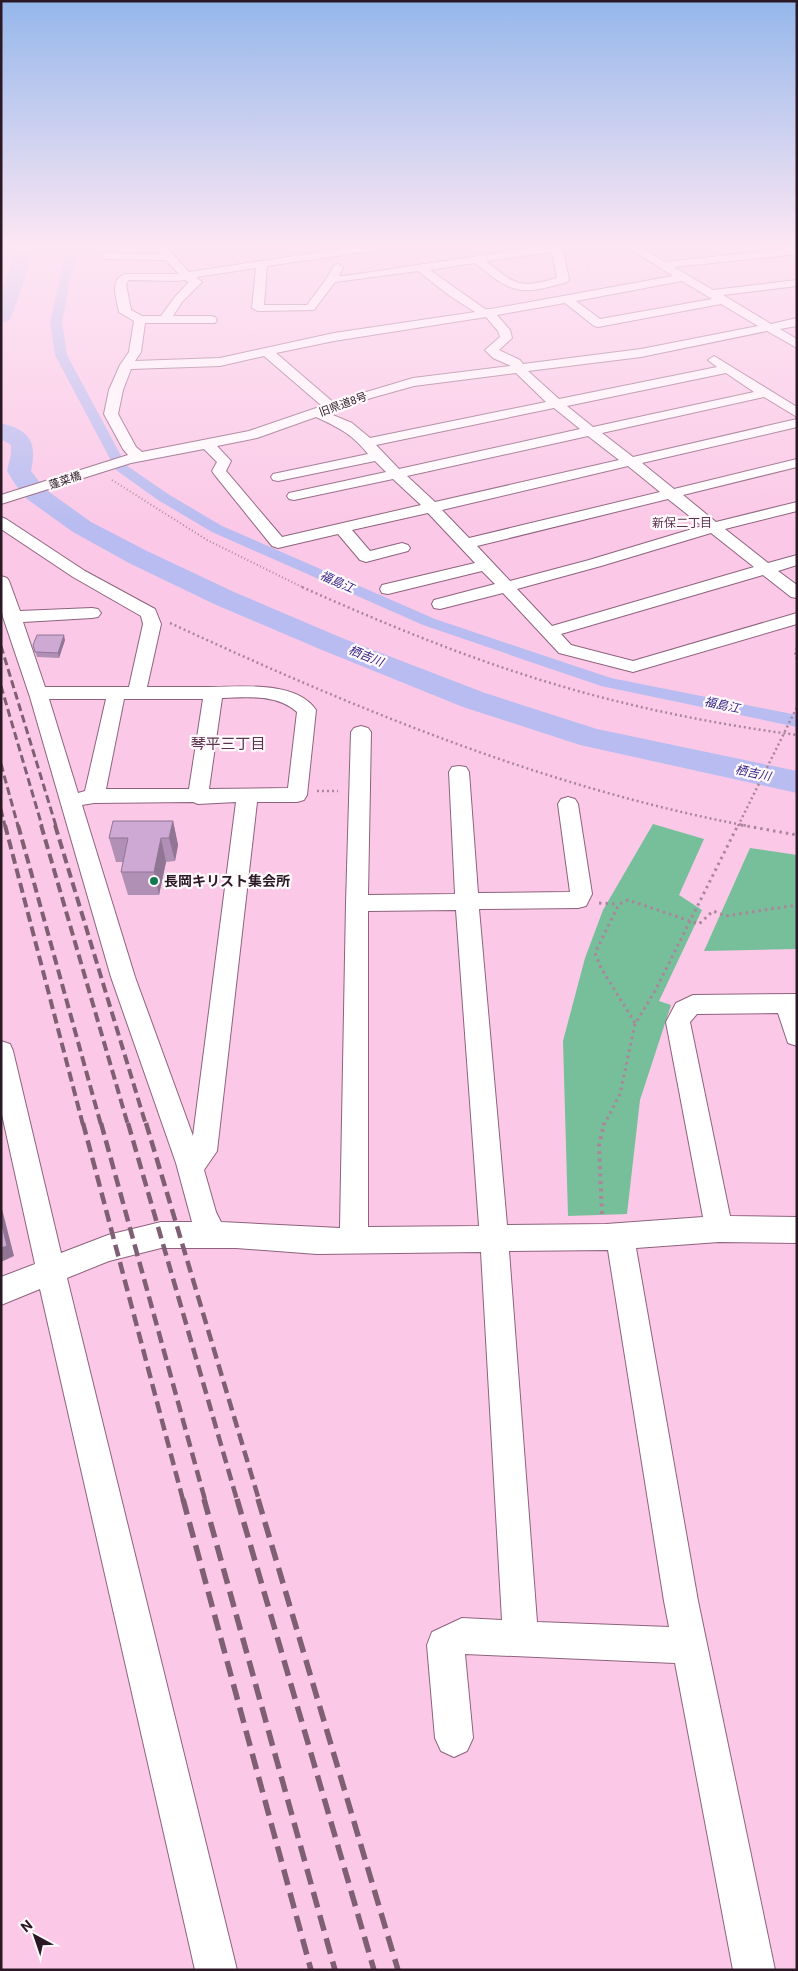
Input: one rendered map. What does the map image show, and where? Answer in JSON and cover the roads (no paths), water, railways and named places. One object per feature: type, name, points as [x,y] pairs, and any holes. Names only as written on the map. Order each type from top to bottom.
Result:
[{"type":"street","points":[[134,458],[111,414],[116,390],[126,365],[135,352],[136,340]]},
{"type":"street","points":[[126,365],[220,362],[321,340]]},
{"type":"street","points":[[504,340],[492,350],[516,363],[517,368],[591,431],[797,593]]},
{"type":"street","name":"旧県道8号","points":[[134,458],[252,436],[366,395],[414,382],[641,353],[699,340]]},
{"type":"street","points":[[688,342],[797,413]]},
{"type":"street","points":[[268,352],[331,407]]},
{"type":"street","points":[[365,443],[728,369]]},
{"type":"street","points":[[294,496],[766,393]]},
{"type":"street","points":[[318,413],[360,434],[365,443],[432,508],[565,649],[633,667],[797,618]]},
{"type":"street","points":[[208,444],[224,461],[219,471],[278,543],[797,423]]},
{"type":"street","points":[[278,477],[378,456]]},
{"type":"street","name":"蓬菜橋","points":[[1,500],[134,458]]},
{"type":"street","points":[[466,544],[797,463]]},
{"type":"street","points":[[440,604],[797,506]]},
{"type":"street","points":[[1,522],[79,574],[149,613],[152,624],[138,693]]},
{"type":"street","points":[[342,528],[366,557],[402,548]]},
{"type":"street","points":[[549,632],[797,560]]},
{"type":"street","points":[[388,589],[486,565]]},
{"type":"street","points":[[1,581],[123,977],[190,1167],[203,1215],[213,1234]]},
{"type":"street","points":[[12,617],[92,613]]},
{"type":"street","points":[[35,687],[116,693],[270,692],[302,705],[307,710],[297,795],[198,797],[94,796],[70,801]]},
{"type":"street","points":[[94,796],[116,693]]},
{"type":"street","points":[[198,797],[213,693]]},
{"type":"street","points":[[354,1240],[360,732]]},
{"type":"street","points":[[459,772],[467,902],[494,1237],[521,1638]]},
{"type":"street","points":[[190,1167],[204,1150],[248,796]]},
{"type":"street","points":[[357,903],[578,900],[581,894],[568,804]]},
{"type":"street","points":[[718,1229],[678,1022],[685,1010],[693,1004],[792,1003],[797,1036]]},
{"type":"street","points":[[1,1051],[51,1272],[216,1970]]},
{"type":"street","points":[[611,1225],[690,1646],[754,1970]]},
{"type":"street","points":[[1,1291],[108,1248],[161,1235],[213,1234],[317,1241],[494,1237],[611,1225],[797,1230]]},
{"type":"street","points":[[454,1738],[445,1645],[462,1636],[690,1646]]},
{"type":"waterway","name":"福島江","points":[[59,340],[61,355],[121,467],[163,497],[217,529],[429,622],[607,682],[797,721]]},
{"type":"waterway","name":"栖吉川","points":[[1,430],[18,439],[22,444],[23,454],[19,471],[23,479],[36,494],[82,527],[138,557],[224,598],[332,644],[474,700],[591,738],[797,782]]},
{"type":"railway","points":[[1,646],[56,826]]},
{"type":"railway","points":[[1,686],[42,826]]},
{"type":"railway","points":[[1,764],[18,826]]},
{"type":"railway","points":[[1,809],[5,826]]},
{"type":"railway","points":[[5,825],[83,1125]]},
{"type":"railway","points":[[18,825],[101,1125]]},
{"type":"railway","points":[[41,825],[128,1125]]},
{"type":"railway","points":[[55,825],[146,1125]]},
{"type":"railway","points":[[83,1123],[183,1500]]},
{"type":"railway","points":[[101,1123],[205,1500]]},
{"type":"railway","points":[[128,1123],[237,1500]]},
{"type":"railway","points":[[146,1123],[259,1500]]},
{"type":"railway","points":[[183,1499],[311,1970]]},
{"type":"railway","points":[[204,1499],[335,1970]]},
{"type":"railway","points":[[237,1499],[374,1970]]},
{"type":"railway","points":[[258,1499],[398,1970]]},
{"type":"place","name":"長岡キリスト集会所","points":[[154,881]]},
{"type":"district","name":"新保二丁目","points":[[682,523]]},
{"type":"district","name":"琴平三丁目","points":[[228,744]]}]
